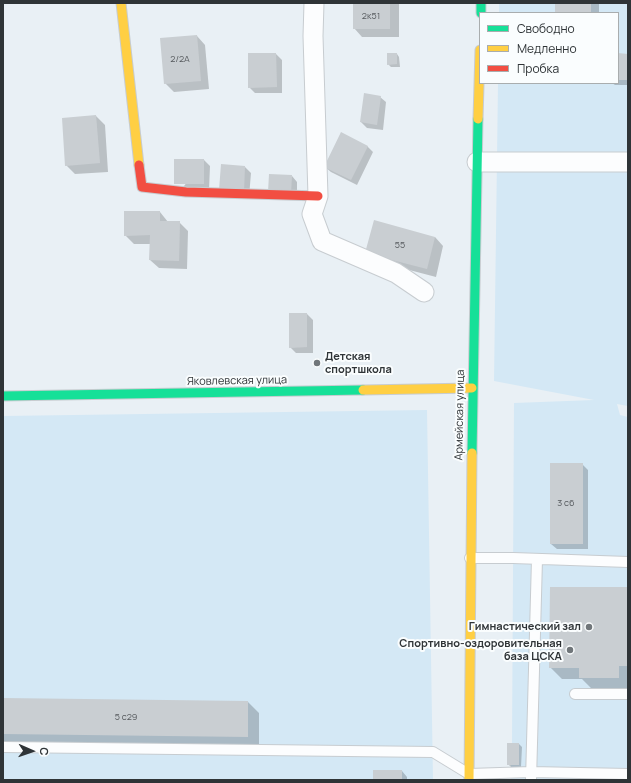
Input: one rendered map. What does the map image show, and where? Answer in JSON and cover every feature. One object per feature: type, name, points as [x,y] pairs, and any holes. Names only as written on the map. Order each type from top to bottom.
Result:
[{"type":"street","points":[[121,3],[142,187],[186,192],[318,196]]},
{"type":"street","points":[[314,3],[313,36],[318,196],[312,214],[322,242],[396,273],[424,292]]},
{"type":"street","name":"Армейская улица","points":[[469,777],[472,388],[479,84]]},
{"type":"street","points":[[477,162],[628,162]]},
{"type":"street","name":"Яковлевская улица","points":[[3,396],[472,388]]},
{"type":"lane","points":[[470,558],[628,562]]},
{"type":"lane","points":[[531,776],[537,560]]},
{"type":"lane","points":[[575,694],[628,694]]},
{"type":"lane","points":[[3,747],[433,752],[469,777],[628,774]]},
{"type":"shaded area","points":[[499,3],[628,3],[628,406],[617,404],[620,415],[628,417],[628,780],[511,780],[511,765],[519,764],[519,743],[512,743],[514,403],[594,400],[494,381],[498,84],[619,84],[619,12],[499,12]]},
{"type":"shaded area","points":[[427,410],[433,780],[3,780],[3,416]]},
{"type":"building","points":[[353,3],[390,3],[390,29],[353,29]]},
{"type":"building","points":[[555,3],[591,3],[591,12],[555,12]]},
{"type":"building","points":[[197,35],[201,81],[164,84],[160,38]]},
{"type":"building","points":[[248,53],[276,53],[277,87],[248,88]]},
{"type":"building","points":[[387,53],[397,53],[397,64],[387,65]]},
{"type":"building","points":[[619,53],[628,54],[628,80],[619,80]]},
{"type":"building","points":[[364,93],[381,96],[377,125],[360,122]]},
{"type":"building","points":[[96,115],[100,163],[65,166],[62,118]]},
{"type":"building","points":[[341,132],[368,146],[351,180],[324,167]]},
{"type":"building","points":[[174,159],[204,159],[204,184],[174,184]]},
{"type":"building","points":[[221,164],[245,166],[244,191],[219,190]]},
{"type":"building","points":[[269,174],[292,175],[291,193],[268,192]]},
{"type":"building","points":[[124,211],[160,211],[160,221],[180,221],[179,261],[149,260],[150,235],[124,236]]},
{"type":"building","points":[[374,220],[435,237],[427,269],[365,253]]},
{"type":"building","points":[[289,313],[307,313],[307,347],[289,348]]},
{"type":"building","points":[[550,463],[583,463],[583,544],[550,544]]},
{"type":"building","name":"Гимнастический зал","points":[[550,587],[628,587],[628,666],[619,666],[619,678],[579,678],[579,668],[549,668]]},
{"type":"building","points":[[3,698],[248,701],[248,737],[3,734]]},
{"type":"building","points":[[507,743],[519,743],[519,765],[507,765]]},
{"type":"building","points":[[373,770],[402,770],[402,780],[373,780]]},
{"type":"traffic: fast","points":[[481,3],[481,12]]},
{"type":"traffic: fast","points":[[472,453],[478,119]]},
{"type":"traffic: fast","points":[[3,396],[363,390]]},
{"type":"traffic: slow","points":[[121,3],[139,165]]},
{"type":"traffic: slow","points":[[478,119],[479,84]]},
{"type":"traffic: slow","points":[[363,390],[472,388]]},
{"type":"traffic: slow","points":[[469,780],[472,453]]},
{"type":"traffic: jam","points":[[139,165],[142,187],[186,192],[318,196]]},
{"type":"place","name":"Детская спортшкола","points":[[317,363]]},
{"type":"place","name":"Гимнастический зал","points":[[589,627]]},
{"type":"place","name":"Спортивно-оздоровительная база ЦСКА","points":[[570,650]]}]
